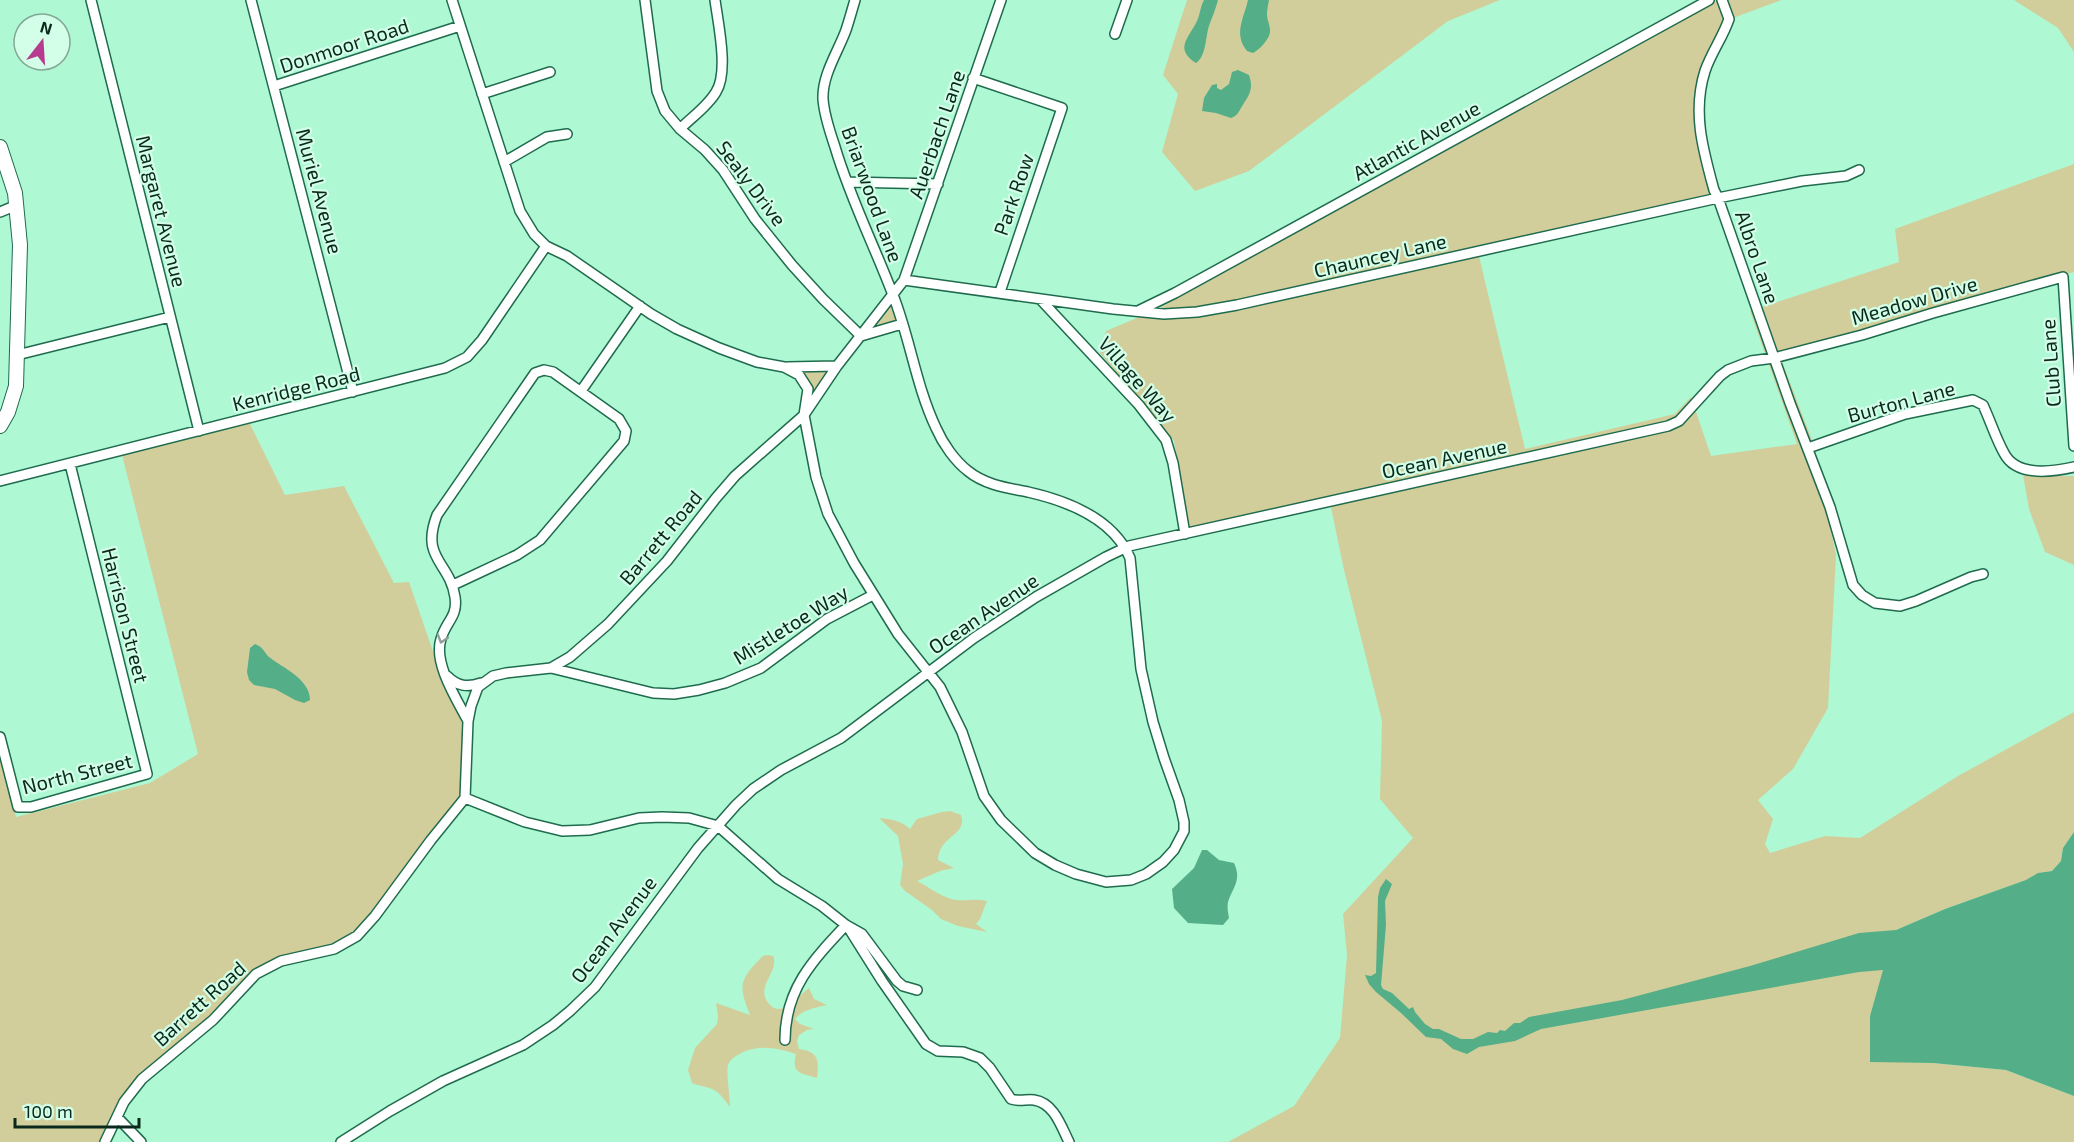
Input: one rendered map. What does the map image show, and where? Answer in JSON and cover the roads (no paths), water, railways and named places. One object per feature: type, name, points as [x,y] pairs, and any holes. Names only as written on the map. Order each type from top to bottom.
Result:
[{"type":"main road","points":[[0,147],[8,168],[17,206],[20,245],[14,393],[8,412],[0,426]]},
{"type":"street","name":"Margaret Avenue","points":[[91,0],[199,431]]},
{"type":"street","name":"Muriel Avenue","points":[[251,0],[353,392]]},
{"type":"street","points":[[452,0],[520,211],[534,234],[546,246],[567,256],[677,329],[719,348],[758,362],[784,368],[799,375],[808,389],[804,415],[816,477],[828,514],[873,595],[898,634],[940,687],[954,713],[984,796],[1001,820],[1024,844],[1055,865],[1076,874],[1106,882],[1131,880],[1163,862],[1182,837],[1184,822],[1153,722],[1141,669],[1130,558],[1125,548]]},
{"type":"street","name":"Sealy Drive","points":[[645,0],[657,91],[665,111],[680,129],[705,150],[723,170],[755,219],[792,265],[861,336]]},
{"type":"street","points":[[680,129],[720,86],[722,64],[715,0]]},
{"type":"street","name":"Briarwood Lane","points":[[855,0],[824,91],[828,126],[863,227],[893,296],[920,387],[936,429],[950,452],[968,471],[982,480],[1000,487],[1047,496],[1075,506],[1094,517],[1116,535],[1125,548]]},
{"type":"street","name":"Auerbach Lane","points":[[904,280],[1001,0]]},
{"type":"street","points":[[1115,34],[1128,0]]},
{"type":"street","name":"Atlantic Avenue","points":[[1140,310],[1175,293],[1709,0]]},
{"type":"street","name":"Albro Lane","points":[[1722,0],[1729,19],[1706,69],[1698,106],[1700,140],[1714,190],[1808,448],[1853,585],[1862,596],[1875,603],[1900,606],[1983,574]]},
{"type":"street","name":"Donmoor Road","points":[[274,86],[460,26]]},
{"type":"street","points":[[482,94],[550,72]]},
{"type":"street","name":"Park Row","points":[[974,78],[1062,108],[1000,292]]},
{"type":"street","points":[[504,162],[547,136],[567,134]]},
{"type":"street","name":"Chauncey Lane","points":[[904,280],[1113,309],[1164,314],[1183,313],[1237,305],[1718,198],[1802,181],[1846,176],[1859,170]]},
{"type":"street","points":[[847,182],[938,184]]},
{"type":"street","points":[[0,212],[17,206]]},
{"type":"street","name":"Kenridge Road","points":[[0,481],[445,369],[467,357],[482,340],[546,246]]},
{"type":"street","name":"Meadow Drive","points":[[1774,358],[2063,277]]},
{"type":"street","name":"Club Lane","points":[[2063,277],[2074,446]]},
{"type":"street","points":[[893,296],[904,280]]},
{"type":"street","name":"Barrett Road","points":[[445,674],[463,686],[473,686],[493,676],[506,673],[551,668],[570,657],[608,624],[668,561],[735,476],[804,415],[837,366],[893,296]]},
{"type":"street","name":"Village Way","points":[[1040,298],[1139,405],[1166,440],[1173,463],[1185,534]]},
{"type":"street","points":[[581,391],[640,306]]},
{"type":"street","points":[[17,355],[170,316]]},
{"type":"street","points":[[861,336],[902,324]]},
{"type":"street","name":"Ocean Avenue","points":[[341,1142],[443,1081],[523,1045],[570,1011],[595,987],[672,881],[718,826],[753,789],[781,770],[841,738],[974,638],[1036,597],[1125,548],[1668,426],[1679,421],[1728,370],[1751,361],[1774,358]]},
{"type":"street","points":[[784,368],[837,366]]},
{"type":"street","points":[[453,585],[517,555],[540,540],[624,441],[626,431],[619,419],[553,372],[544,370],[535,373],[437,515],[432,535],[436,558],[453,585],[456,610],[442,636],[439,653],[445,674],[468,721]]},
{"type":"street","name":"Burton Lane","points":[[1808,448],[1905,414],[1973,400],[1983,405],[2004,453],[2011,462],[2022,469],[2032,470],[2063,469],[2074,466]]},
{"type":"street","name":"Harrison Street","points":[[70,464],[147,774]]},
{"type":"street","name":"Mistletoe Way","points":[[551,668],[653,693],[674,694],[699,690],[725,683],[761,668],[827,619],[873,595]]},
{"type":"street","points":[[483,682],[475,693],[468,721],[465,798],[525,822],[562,831],[590,830],[639,819],[662,817],[689,818],[718,826],[778,879],[862,934],[897,981],[903,986],[917,990]]},
{"type":"street","name":"North Street","points":[[0,737],[17,805],[24,808],[147,774]]},
{"type":"street","name":"Barrett Road","points":[[105,1142],[124,1102],[142,1079],[213,1020],[256,974],[281,961],[334,949],[357,936],[375,916],[465,798]]},
{"type":"street","points":[[785,1040],[788,1015],[800,980],[815,958],[846,925]]},
{"type":"street","points":[[846,925],[926,1044],[938,1051],[963,1052],[980,1059],[990,1068],[1011,1099],[1034,1100],[1047,1105],[1053,1111],[1069,1142]]},
{"type":"street","points":[[117,1117],[141,1142]]}]
